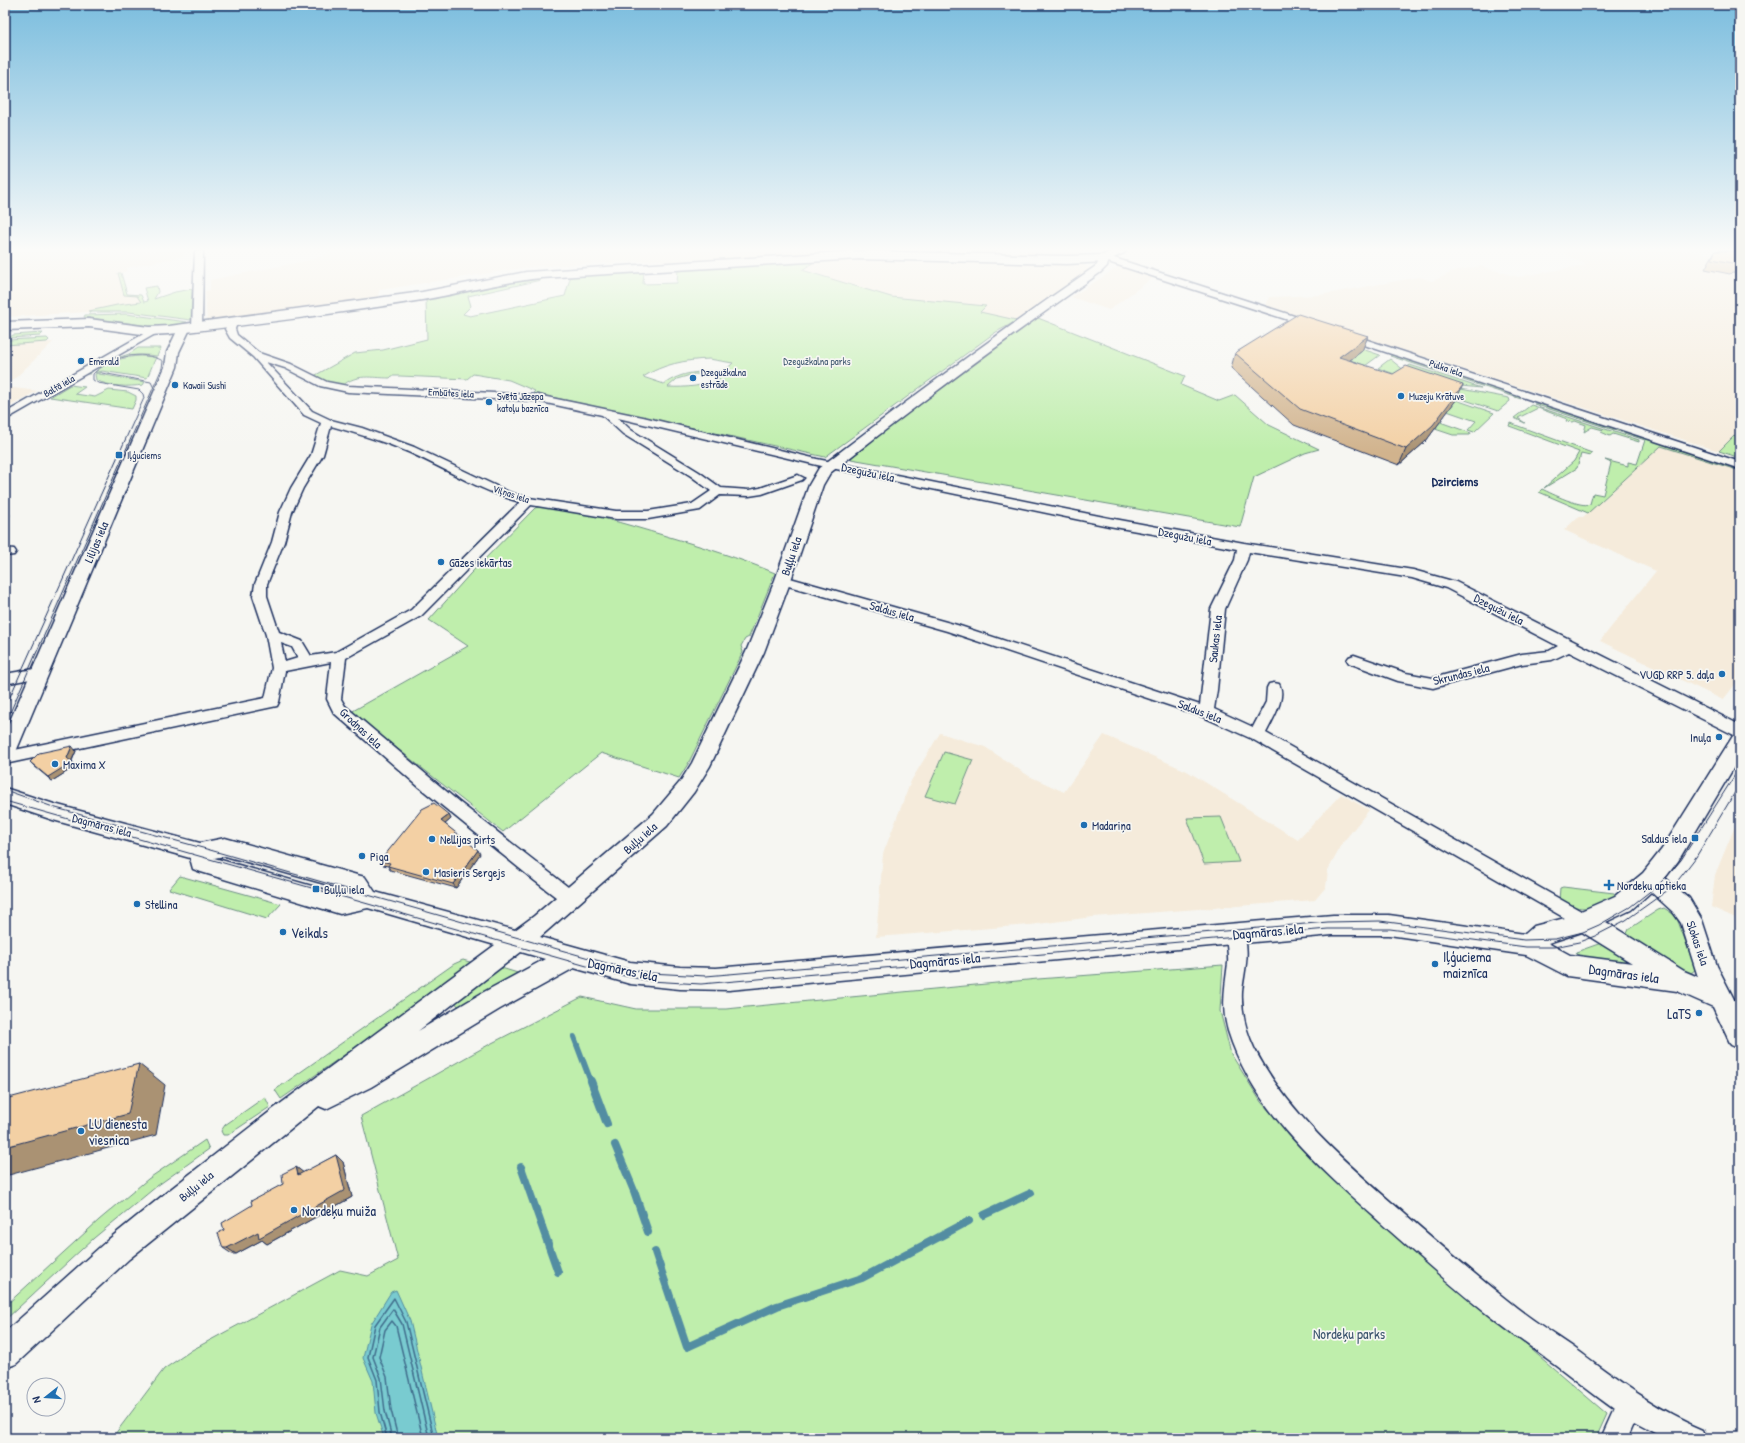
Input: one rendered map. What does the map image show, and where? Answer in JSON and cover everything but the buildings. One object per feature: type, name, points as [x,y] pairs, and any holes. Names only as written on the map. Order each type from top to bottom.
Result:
[{"type":"main road","points":[[5,326],[88,323],[154,331],[265,318]]},
{"type":"main road","points":[[5,323],[74,319],[84,320],[88,323]]},
{"type":"street","points":[[190,328],[193,318]]},
{"type":"street","name":"Buļļu iela","points":[[5,1353],[119,1249],[281,1119],[493,961],[571,899],[660,820],[688,787],[700,766],[755,652],[783,580],[816,485],[824,470],[1028,318]]},
{"type":"street","points":[[1291,318],[1318,327]]},
{"type":"street","name":"Embūtes iela","points":[[232,323],[230,329],[233,336],[256,355],[288,366],[333,387],[537,398],[604,412],[627,432],[695,474],[718,491]]},
{"type":"street","name":"Lilijas iela","points":[[5,754],[171,367],[173,352],[190,328]]},
{"type":"street","name":"Baltā iela","points":[[5,417],[154,331]]},
{"type":"street","name":"Pulka iela","points":[[1340,334],[1740,466]]},
{"type":"street","name":"Viļņas iela","points":[[256,355],[266,369],[308,413],[327,422],[358,430],[410,449],[507,495],[528,501],[616,514],[648,515],[696,507],[718,491]]},
{"type":"street","name":"Dzegužu iela","points":[[604,412],[831,464],[1109,522],[1244,547],[1407,573],[1433,579],[1480,599],[1569,646],[1740,732]]},
{"type":"street","points":[[5,758],[272,702],[279,668],[273,635],[260,596],[261,584],[278,542],[286,512],[297,488],[317,455],[327,422]]},
{"type":"street","points":[[718,491],[750,493],[762,491],[798,478]]},
{"type":"street","points":[[279,668],[306,661],[340,656],[422,608],[528,501]]},
{"type":"street","name":"Saukas iela","points":[[1206,712],[1210,690],[1218,609],[1241,560],[1244,547]]},
{"type":"street","name":"Saldus iela","points":[[783,580],[952,628],[1206,712],[1257,735],[1584,921]]},
{"type":"street","points":[[273,635],[297,644],[306,661]]},
{"type":"street","name":"Skrundas iela","points":[[1354,660],[1393,674],[1421,682],[1433,683],[1522,659],[1552,654],[1569,646]]},
{"type":"street","name":"Grodņas iela","points":[[340,656],[334,698],[339,710],[398,762],[495,841],[571,899]]},
{"type":"street","points":[[5,679],[40,673]]},
{"type":"street","points":[[1257,735],[1273,702],[1274,688]]},
{"type":"street","points":[[1530,945],[1542,933],[1554,932],[1584,921],[1623,903],[1651,879],[1670,855],[1740,741]]},
{"type":"street","name":"Dagmāras iela","points":[[5,796],[53,812],[200,852],[201,863],[340,904],[368,899],[630,973],[665,978],[701,980],[729,979],[1333,925],[1372,924],[1413,928],[1530,945],[1566,965],[1679,980],[1720,998]]},
{"type":"street","name":"Slokas iela","points":[[1651,879],[1681,905],[1691,920],[1706,968],[1740,1037]]},
{"type":"street","points":[[1584,921],[1679,980]]},
{"type":"street","points":[[1235,934],[1239,959],[1233,992],[1234,1014],[1237,1030],[1260,1078],[1275,1100],[1344,1174],[1420,1242],[1508,1316],[1629,1404],[1695,1438]]},
{"type":"street","points":[[281,1119],[362,1078],[491,1001],[572,957]]},
{"type":"street","points":[[1614,1438],[1629,1404]]},
{"type":"shaded area","points":[[207,318],[234,318],[207,322]]},
{"type":"shaded area","points":[[1304,318],[1740,318],[1740,433],[1738,432],[1719,451]]},
{"type":"shaded area","points":[[53,342],[6,387],[37,391],[5,409],[5,345]]},
{"type":"shaded area","points":[[1661,446],[1740,471],[1740,678],[1723,700],[1600,641],[1656,571],[1564,530],[1578,517],[1583,517],[1605,498]]},
{"type":"shaded area","name":"Madariņa","points":[[940,733],[985,747],[1029,776],[1064,792],[1104,735],[1187,771],[1298,840],[1341,794],[1369,810],[1344,841],[1328,870],[1326,887],[1315,900],[1093,917],[1030,925],[876,937],[883,854],[911,781]]},
{"type":"shaded area","points":[[1740,814],[1740,920],[1711,907],[1715,875]]},
{"type":"green space","points":[[94,318],[159,318],[187,322],[182,325],[158,327]]},
{"type":"green space","points":[[178,318],[191,318],[191,320]]},
{"type":"green space","name":"Dzegužkalna parks","points":[[426,318],[1009,318],[1016,320],[993,334],[825,457],[533,393],[535,391],[509,380],[473,374],[467,379],[400,376],[392,376],[390,378],[364,377],[353,379],[342,386],[314,376],[355,353],[383,350],[427,339]],"holes":[[[709,359],[733,363],[721,374],[706,372],[691,373],[678,377],[664,384],[643,377],[666,366],[691,360]],[[694,374],[710,375],[720,379],[695,386],[668,387],[677,379]]]},
{"type":"green space","points":[[1038,318],[1185,376],[1181,385],[1219,401],[1235,395],[1269,425],[1319,449],[1305,453],[1254,477],[1240,527],[851,459],[853,454]]},
{"type":"green space","points":[[1288,324],[1380,355],[1362,368]]},
{"type":"green space","points":[[43,333],[40,336],[9,338],[8,340],[47,338],[49,340],[47,342],[5,345],[5,337]]},
{"type":"green space","points":[[138,348],[161,348],[157,356],[140,355],[114,359],[129,354]]},
{"type":"green space","points":[[1393,354],[1518,396],[1521,399],[1390,356]]},
{"type":"green space","points":[[140,356],[156,357],[147,378],[102,371],[95,373],[105,365],[116,360]]},
{"type":"green space","points":[[1390,359],[1415,379],[1397,375],[1378,368]]},
{"type":"green space","points":[[1410,365],[1481,388],[1451,385],[1406,368]]},
{"type":"green space","points":[[96,368],[90,374],[85,374]]},
{"type":"green space","points":[[102,372],[99,374],[145,382],[143,385],[132,386],[107,384],[96,380],[95,374]]},
{"type":"green space","points":[[70,385],[85,387],[75,394],[95,397],[109,390],[128,392],[136,396],[136,400],[132,409],[50,397]]},
{"type":"green space","points":[[1450,387],[1509,398],[1510,401],[1498,411],[1444,393]]},
{"type":"green space","points":[[1456,400],[1494,413],[1474,432],[1468,430],[1476,421],[1447,411]]},
{"type":"green space","points":[[1542,403],[1740,468],[1740,471],[1661,446],[1588,513],[1539,492],[1542,489],[1573,502],[1586,505],[1590,504],[1593,493],[1603,495],[1611,463],[1605,460],[1628,466],[1628,462],[1637,464],[1645,440],[1534,404]]},
{"type":"green space","points":[[1531,405],[1639,440],[1639,442],[1613,434],[1610,436],[1601,432],[1603,430],[1592,427],[1584,432],[1586,425],[1575,421],[1566,421],[1567,419],[1538,408],[1518,418],[1525,423],[1514,418]]},
{"type":"green space","points":[[1440,422],[1471,433],[1470,435],[1453,435],[1435,429]]},
{"type":"green space","points":[[1510,423],[1592,453],[1590,456],[1581,454],[1577,468],[1544,488],[1574,461],[1579,452],[1509,426]]},
{"type":"green space","points":[[1738,432],[1740,433],[1740,458],[1719,451]]},
{"type":"green space","points":[[542,506],[589,515],[635,527],[694,544],[748,562],[775,573],[749,637],[745,639],[741,646],[743,652],[688,764],[679,778],[601,753],[503,832],[351,712],[468,646],[429,620],[470,574],[535,508]]},
{"type":"green space","points":[[944,752],[973,760],[955,804],[925,796]]},
{"type":"green space","points":[[1221,817],[1239,862],[1204,864],[1187,818]]},
{"type":"green space","points":[[180,876],[281,904],[267,919],[169,889]]},
{"type":"green space","points":[[1563,887],[1614,893],[1618,898],[1588,908],[1575,907],[1559,900],[1560,888]]},
{"type":"green space","points":[[1664,908],[1676,916],[1696,969],[1690,974],[1680,971],[1626,936],[1629,929],[1658,910]]},
{"type":"green space","points":[[1608,942],[1636,966],[1583,961],[1576,952]]},
{"type":"green space","points":[[463,960],[473,963],[469,968],[281,1099],[275,1090],[454,964]]},
{"type":"green space","name":"Nordeķu parks","points":[[1223,965],[1220,1011],[1231,1054],[1261,1102],[1335,1182],[1607,1414],[1596,1438],[112,1438],[164,1369],[192,1350],[340,1270],[368,1276],[398,1260],[361,1116],[490,1044],[582,997],[636,1009],[726,1009],[1038,979]]},
{"type":"green space","points":[[498,967],[521,974],[461,1006],[458,1006],[455,1002]]},
{"type":"green space","points":[[265,1097],[270,1107],[228,1135],[223,1135],[221,1131],[225,1125]]},
{"type":"green space","points":[[205,1140],[209,1149],[157,1186],[94,1238],[5,1320],[5,1306],[99,1220],[148,1179]]},
{"type":"water","points":[[396,1290],[410,1321],[438,1438],[384,1438],[376,1413],[373,1381],[363,1358],[371,1324],[391,1292]]},
{"type":"waterway","points":[[574,1037],[591,1082]]},
{"type":"waterway","points":[[591,1081],[607,1124]]},
{"type":"waterway","points":[[615,1145],[634,1191],[648,1232]]},
{"type":"waterway","points":[[521,1167],[558,1272]]},
{"type":"waterway","points":[[984,1215],[1031,1193]]},
{"type":"waterway","points":[[655,1252],[687,1347],[777,1306],[862,1278],[969,1221]]},
{"type":"tram line","points":[[5,708],[144,398],[143,394],[139,390],[98,383],[93,380],[93,374],[100,368],[117,359],[136,355],[155,357],[163,361],[162,368],[154,387]]},
{"type":"tram line","points":[[102,373],[151,382],[154,387]]},
{"type":"tram line","points":[[5,724],[154,387]]},
{"type":"tram line","points":[[5,790],[56,808],[210,850],[624,968],[650,973],[706,976],[1328,922],[1380,921],[1524,940],[1555,939],[1583,932],[1599,925],[1630,907],[1658,885],[1681,860],[1740,767]]},
{"type":"tram line","points":[[5,801],[615,974],[650,981],[701,984],[1328,929],[1390,929],[1526,947],[1554,947],[1579,942],[1595,936],[1626,920],[1668,890],[1679,879],[1696,857],[1740,784]]},
{"type":"place","name":"Emerald","points":[[81,361]]},
{"type":"place","name":"Dzegužkalna estrāde","points":[[693,378]]},
{"type":"place","name":"Kawaii Sushi","points":[[175,385]]},
{"type":"place","name":"Muzeju Krātuve","points":[[1401,396]]},
{"type":"place","name":"Svētā Jāzepa katoļu baznīca","points":[[489,402]]},
{"type":"place","name":"Iļģuciems","points":[[119,455]]},
{"type":"place","name":"Gāzes iekārtas","points":[[441,562]]},
{"type":"place","name":"VUGD RRP 5. daļa","points":[[1722,674]]},
{"type":"place","name":"Inuļa","points":[[1719,737]]},
{"type":"place","name":"Maxima X","points":[[55,764]]},
{"type":"place","name":"Madariņa","points":[[1084,825]]},
{"type":"place","name":"Saldus iela","points":[[1695,838]]},
{"type":"place","name":"Nellijas pirts","points":[[432,839]]},
{"type":"place","name":"Piga","points":[[362,856]]},
{"type":"place","name":"Masieris Sergejs","points":[[426,872]]},
{"type":"place","name":"Nordeķu aptieka","points":[[1609,885]]},
{"type":"place","name":"Buļļu iela","points":[[316,889]]},
{"type":"place","name":"Stellina","points":[[137,904]]},
{"type":"place","name":"Veikals","points":[[283,932]]},
{"type":"place","name":"Iļģuciema maiznīca","points":[[1435,964]]},
{"type":"place","name":"LaTS","points":[[1699,1013]]},
{"type":"place","name":"LU dienesta viesnica","points":[[81,1131]]},
{"type":"place","name":"Nordeķu muiža","points":[[294,1210]]},
{"type":"district","name":"Dzirciems","points":[[1455,481]]}]
